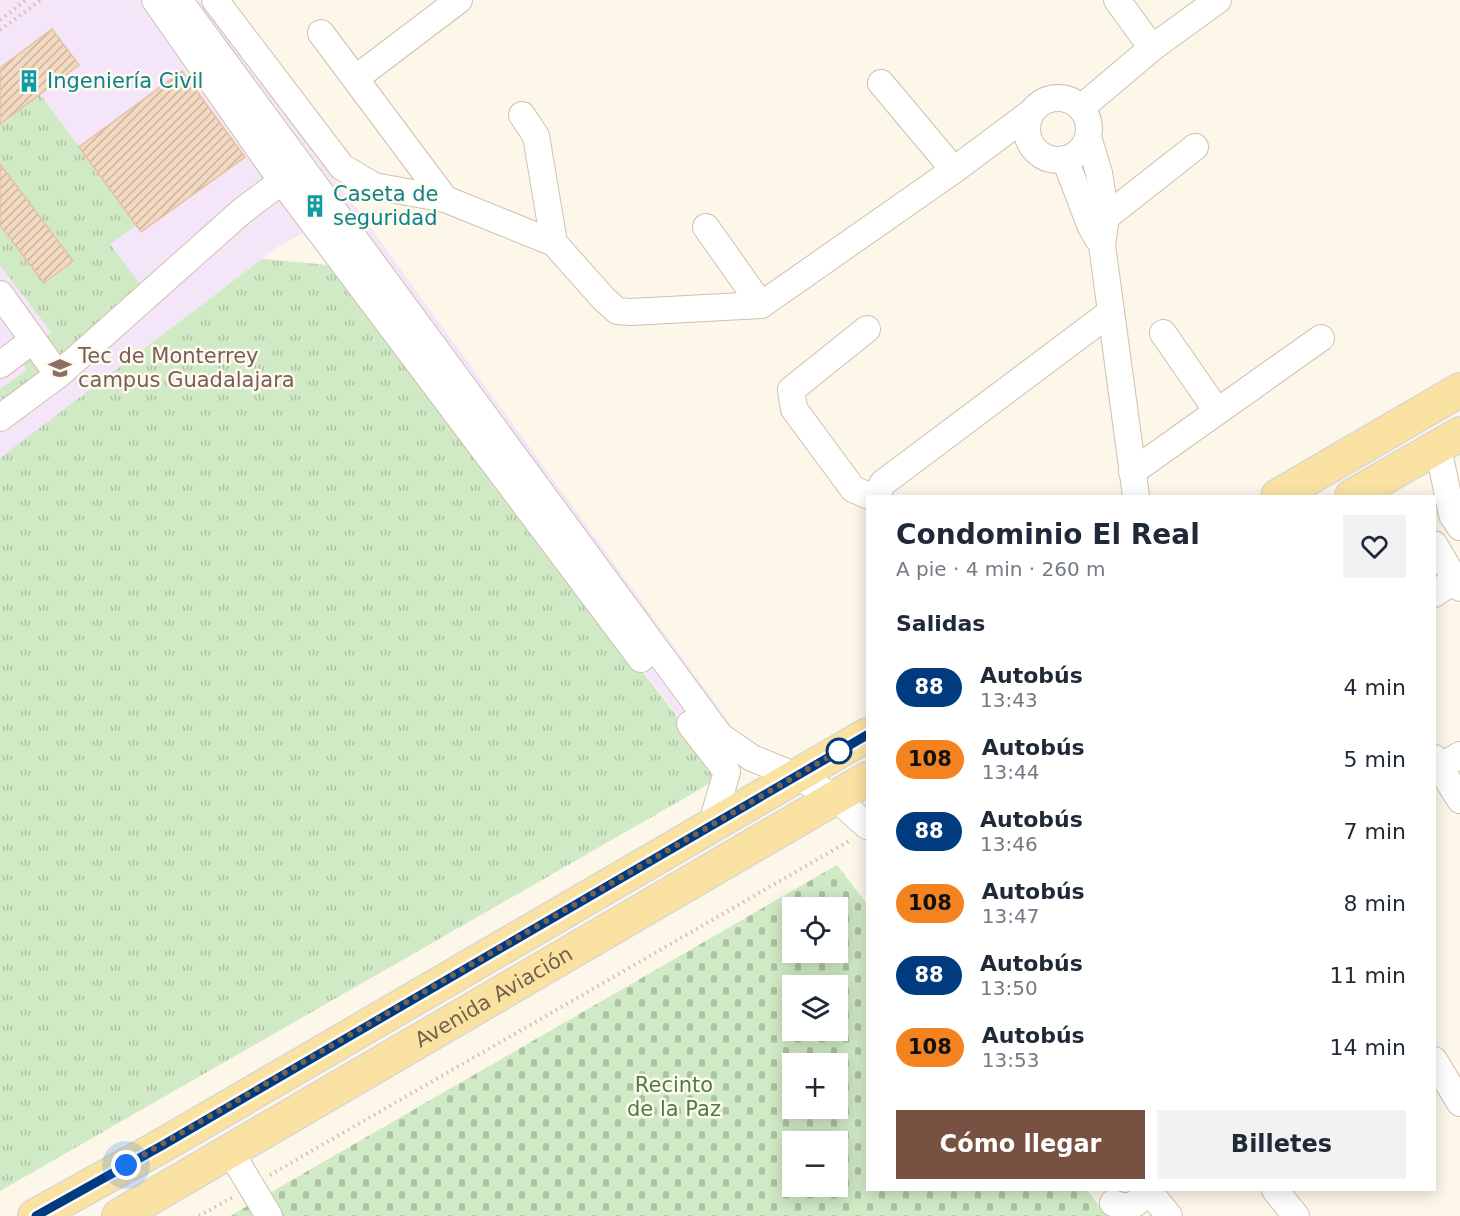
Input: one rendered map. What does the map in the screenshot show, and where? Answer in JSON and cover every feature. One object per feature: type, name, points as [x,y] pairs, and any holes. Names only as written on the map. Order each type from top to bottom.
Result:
[{"type":"main road","points":[[1280,495],[1460,390]]},
{"type":"main road","points":[[1359,495],[1449,440]]},
{"type":"main road","name":"Avenida Aviación","points":[[36,1216],[163,1145],[866,736]]},
{"type":"main road","name":"Avenida Aviación","points":[[119,1216],[866,780]]},
{"type":"main road","points":[[163,1145],[181,1180]]},
{"type":"street","points":[[155,0],[291,173],[720,736],[752,758],[796,776],[835,797],[862,831]]},
{"type":"street","points":[[179,0],[291,173],[727,772],[711,826]]},
{"type":"street","points":[[215,0],[342,167],[374,186],[445,200],[554,243],[617,311],[761,305],[990,144],[1036,106],[1051,98],[1067,99],[1081,108],[1088,122],[1088,137],[1099,173],[1099,229],[1134,484]]},
{"type":"street","points":[[356,78],[459,0]]},
{"type":"street","points":[[1117,0],[1152,48]]},
{"type":"street","points":[[1081,108],[1152,48],[1218,0]]},
{"type":"street","points":[[321,33],[445,200]]},
{"type":"street","points":[[881,83],[954,170]]},
{"type":"street","points":[[1029,114],[1027,136],[1035,150]]},
{"type":"street","points":[[522,115],[536,136],[554,243]]},
{"type":"street","points":[[990,144],[1035,150],[1049,159],[1065,159],[1080,151],[1088,137]]},
{"type":"street","points":[[1099,229],[1195,147]]},
{"type":"street","points":[[1065,159],[1099,229]]},
{"type":"street","points":[[0,418],[58,375],[242,211],[291,173]]},
{"type":"street","points":[[706,227],[761,305]]},
{"type":"street","points":[[0,294],[58,375]]},
{"type":"street","points":[[877,495],[883,483],[1111,312]]},
{"type":"street","points":[[867,329],[791,390],[794,409],[853,489],[867,495]]},
{"type":"street","points":[[1163,333],[1217,411]]},
{"type":"street","points":[[1134,484],[1217,411],[1321,338]]},
{"type":"street","points":[[0,365],[33,340]]},
{"type":"street","points":[[1449,440],[1452,514],[1460,527]]},
{"type":"street","points":[[1436,547],[1458,581],[1436,593]]},
{"type":"street","points":[[1444,760],[1460,800]]},
{"type":"street","points":[[1436,1065],[1448,1095]]},
{"type":"street","points":[[230,1151],[269,1216]]},
{"type":"street","points":[[1113,1203],[1125,1208],[1137,1204],[1144,1194],[1143,1191]]},
{"type":"street","points":[[1149,1191],[1168,1216]]},
{"type":"street","points":[[1279,1191],[1296,1216]]},
{"type":"path","points":[[0,20],[26,0]]},
{"type":"path","points":[[0,30],[41,0]]},
{"type":"path","points":[[262,1180],[862,831]]},
{"type":"path","points":[[200,1216],[241,1192]]},
{"type":"shaded area","name":"Tec de Monterrey campus Guadalajara","points":[[0,0],[199,0],[335,179],[734,729],[701,745],[303,233],[276,248],[0,459]]},
{"type":"green space","points":[[40,94],[137,225],[110,244],[145,290],[56,357],[42,339],[51,332],[0,265],[0,225],[44,283],[73,261],[0,164],[0,124]]},
{"type":"green space","points":[[262,259],[329,265],[723,776],[0,1191],[0,458]]},
{"type":"green space","points":[[26,352],[42,372],[0,402],[0,389],[27,370],[20,359]]},
{"type":"green space","name":"Recinto de la Paz","points":[[837,865],[866,903],[866,1191],[1088,1191],[1107,1216],[230,1216]]},
{"type":"building","name":"Ingeniería Civil","points":[[52,29],[79,65],[0,124],[0,68]]},
{"type":"building","points":[[182,71],[245,157],[141,232],[79,147]]},
{"type":"building","points":[[0,164],[73,261],[44,283],[0,225]]},
{"type":"bus line","name":"88","points":[[36,1216],[163,1145],[866,736]]},
{"type":"place","name":"Ingeniería Civil","points":[[29,81]]},
{"type":"place","name":"Caseta de seguridad","points":[[315,206]]},
{"type":"place","name":"Tec de Monterrey campus Guadalajara","points":[[60,368]]},
{"type":"route","points":[[126,1165],[839,751]]}]
